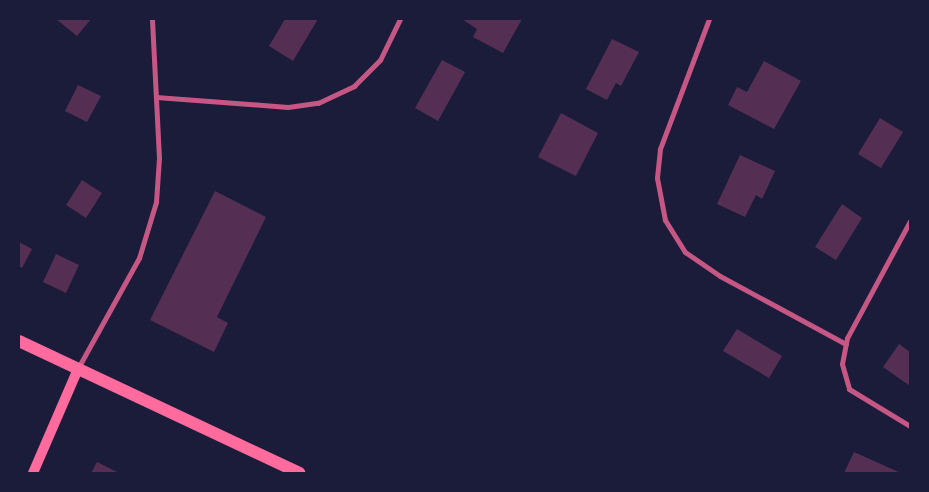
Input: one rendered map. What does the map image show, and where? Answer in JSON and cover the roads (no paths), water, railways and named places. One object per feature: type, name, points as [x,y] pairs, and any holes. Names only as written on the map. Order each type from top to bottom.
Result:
[{"type":"main road","points":[[19,341],[299,473]]},
{"type":"main road","points":[[32,473],[78,369]]},
{"type":"street","points":[[78,369],[146,242],[158,183],[152,19]]},
{"type":"street","points":[[156,97],[288,107],[318,103],[354,86],[380,60],[400,19]]},
{"type":"street","points":[[709,19],[660,149],[657,178],[665,220],[685,252],[713,271],[846,344]]},
{"type":"street","points":[[910,221],[846,344],[842,364],[849,389],[910,426]]}]
